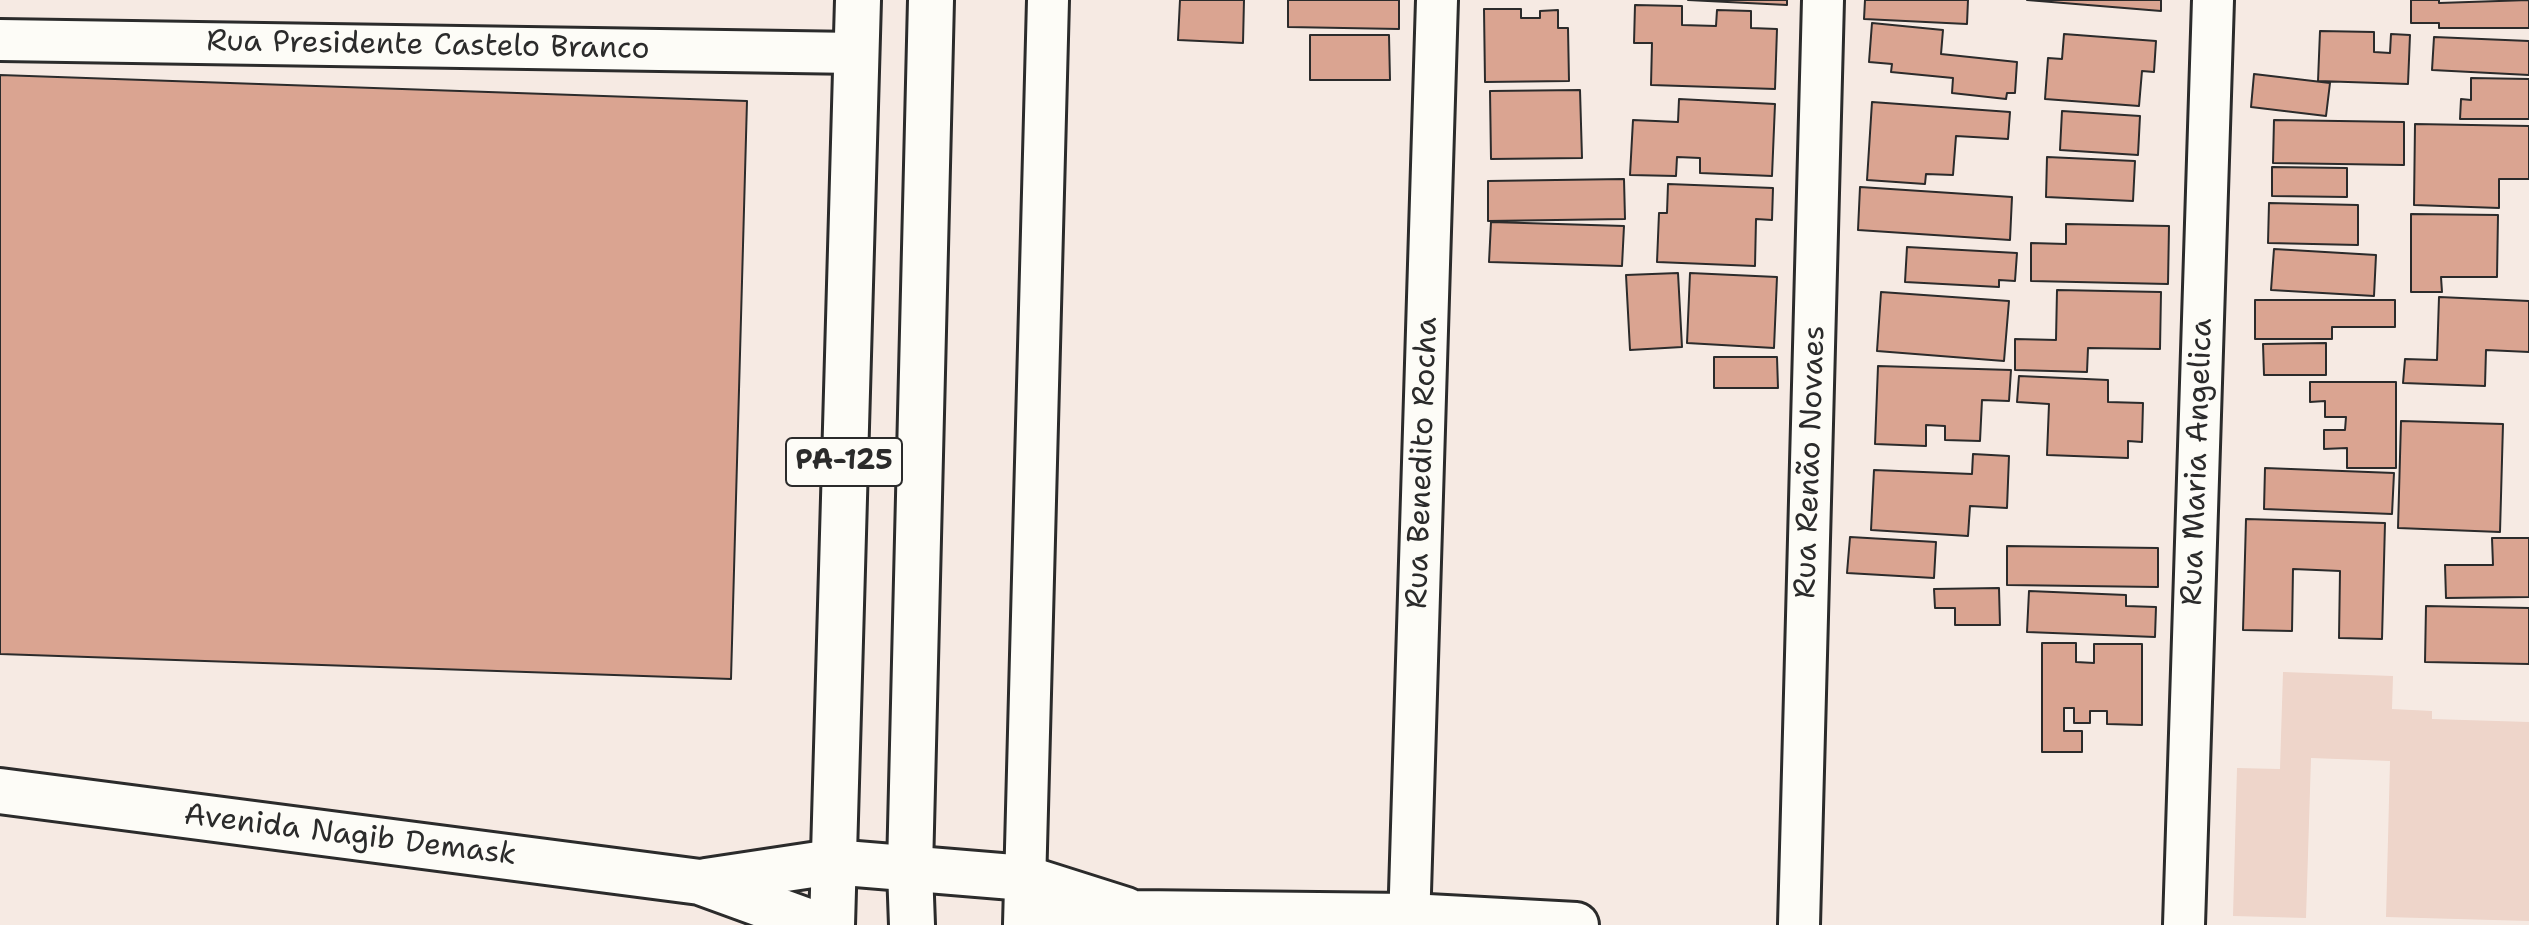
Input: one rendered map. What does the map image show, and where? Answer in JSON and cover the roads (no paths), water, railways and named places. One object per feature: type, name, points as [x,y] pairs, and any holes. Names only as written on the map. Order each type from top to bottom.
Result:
[{"type":"main road","name":"PA-125","points":[[832,925],[858,0]]},
{"type":"main road","name":"PA-125","points":[[912,925],[910,869],[931,0]]},
{"type":"main road","name":"Avenida Nagib Demask","points":[[0,791],[700,882],[818,925]]},
{"type":"main road","name":"Avenida Nagib Demask","points":[[700,882],[832,862],[1025,878],[1136,913]]},
{"type":"main road","points":[[1054,925],[1136,913],[1576,925]]},
{"type":"street","points":[[1024,925],[1048,0]]},
{"type":"street","name":"Rua Benedito Rocha","points":[[1409,921],[1437,0]]},
{"type":"street","name":"Rua Renão Novaes","points":[[1799,925],[1823,0]]},
{"type":"street","name":"Rua Maria Angelica","points":[[2184,925],[2213,0]]},
{"type":"street","name":"Rua Presidente Castelo Branco","points":[[0,40],[857,53]]}]
